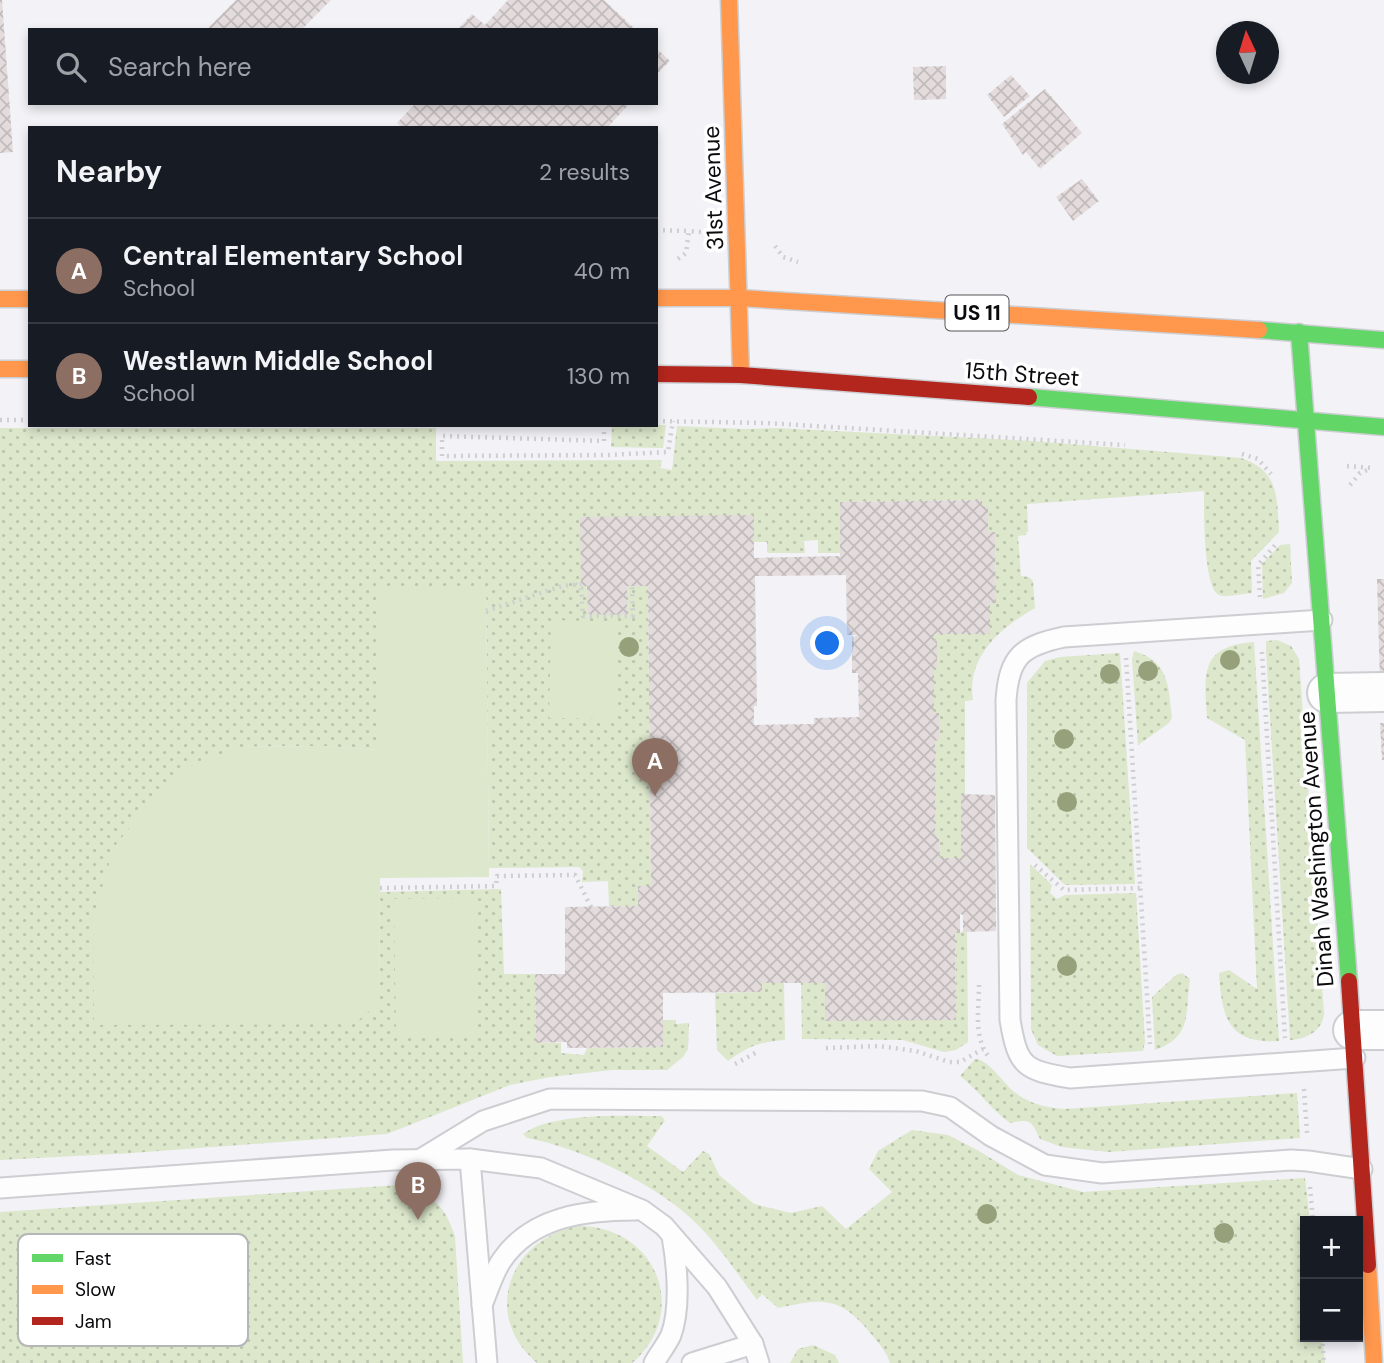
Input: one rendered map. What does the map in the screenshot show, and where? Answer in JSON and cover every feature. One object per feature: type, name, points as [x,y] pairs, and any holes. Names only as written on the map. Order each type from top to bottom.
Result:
[{"type":"main road","name":"31st Avenue","points":[[729,0],[741,375]]},
{"type":"main road","name":"US 11","points":[[658,298],[739,298],[1298,332],[1384,340]]},
{"type":"main road","points":[[0,299],[28,299]]},
{"type":"main road","name":"Dinah Washington Avenue","points":[[1298,332],[1327,693],[1364,1039],[1362,1169],[1374,1363]]},
{"type":"main road","points":[[0,369],[28,369]]},
{"type":"main road","name":"15th Street","points":[[658,374],[741,375],[1384,427]]},
{"type":"street","points":[[1327,693],[1384,692]]},
{"type":"lane","points":[[1322,620],[1064,637],[1039,642],[1021,653],[1012,665],[1007,679],[1006,700],[1010,1020],[1015,1047],[1023,1063],[1042,1073],[1070,1078],[1288,1063],[1364,1039]]},
{"type":"lane","points":[[419,1160],[483,1121],[550,1099],[922,1101],[950,1107],[991,1136],[1045,1165],[1102,1173],[1308,1161],[1362,1169]]},
{"type":"lane","points":[[470,1159],[487,1363]]},
{"type":"lane","points":[[0,1188],[419,1160],[470,1159],[541,1168],[642,1210],[672,1235],[717,1287],[753,1344],[759,1363]]},
{"type":"lane","points":[[482,1306],[502,1261],[525,1235],[553,1221],[594,1210],[642,1210]]},
{"type":"lane","points":[[654,1363],[671,1334],[676,1301],[676,1258],[672,1235]]},
{"type":"lane","points":[[484,1331],[495,1363]]},
{"type":"lane","points":[[692,1363],[753,1344]]},
{"type":"path","points":[[658,230],[769,233],[783,257],[803,263]]},
{"type":"path","points":[[669,260],[678,260],[685,253],[690,231]]},
{"type":"path","points":[[0,420],[28,420]]},
{"type":"path","points":[[658,421],[779,424],[1134,446]]},
{"type":"path","points":[[604,427],[604,442],[442,436],[442,456],[668,452],[673,421]]},
{"type":"path","points":[[1237,453],[1258,459],[1275,480]]},
{"type":"path","points":[[1346,491],[1360,473],[1383,465]]},
{"type":"path","points":[[1285,535],[1258,565],[1260,623],[1290,1088],[1303,1085],[1313,1216]]},
{"type":"path","points":[[486,611],[562,586],[578,584],[581,588],[583,616],[633,617],[632,586]]},
{"type":"path","points":[[1247,597],[1260,596]]},
{"type":"path","points":[[1125,633],[1152,1072]]},
{"type":"path","points":[[1008,859],[1028,858],[1063,890],[1140,888]]},
{"type":"path","points":[[380,888],[496,886],[497,876],[575,875],[591,906]]},
{"type":"path","points":[[979,982],[979,1037],[983,1049],[996,1066]]},
{"type":"path","points":[[826,1048],[891,1048],[916,1051],[949,1062],[960,1062],[983,1049]]},
{"type":"path","points":[[735,1064],[759,1051]]},
{"type":"path","points":[[1322,1342],[1324,1363]]},
{"type":"green space","points":[[666,425],[663,448],[611,447],[612,427]]},
{"type":"green space","points":[[677,426],[776,428],[1033,441],[1241,458],[1263,470],[1274,487],[1279,532],[1251,561],[1252,593],[1222,596],[1214,589],[1207,564],[1204,491],[1027,504],[1028,531],[1025,535],[1018,536],[1021,576],[1029,577],[1033,581],[1035,608],[1010,624],[989,645],[975,670],[973,700],[965,701],[965,794],[962,794],[961,858],[940,858],[939,839],[935,835],[935,741],[939,740],[939,713],[934,713],[937,641],[934,640],[934,634],[990,634],[990,603],[996,603],[995,533],[988,532],[988,506],[982,506],[982,500],[840,502],[840,553],[818,553],[818,540],[804,541],[805,553],[769,553],[767,542],[754,542],[754,515],[581,586],[648,586],[651,886],[638,886],[638,906],[609,906],[608,881],[582,882],[583,871],[579,867],[489,868],[486,587],[379,750],[322,746],[240,747],[379,1003],[380,892],[501,889],[504,974],[535,974],[536,1043],[561,1043],[561,1053],[584,1055],[587,1048],[663,1047],[663,1020],[676,1020],[676,1024],[689,1023],[688,1049],[683,1057],[667,1070],[612,1070],[510,1085],[387,1134],[0,1160],[0,428],[436,428],[436,461],[662,460],[660,468],[672,470]]},
{"type":"green space","points":[[1290,544],[1292,583],[1284,593],[1263,599],[1262,564],[1280,545]]},
{"type":"green space","points":[[486,587],[489,877],[380,878],[379,1003],[354,1024],[94,1025],[93,918],[114,847],[175,772],[240,747],[322,746],[379,750],[377,588]]},
{"type":"green space","points":[[551,620],[618,622],[616,719],[549,718]]},
{"type":"green space","points":[[1277,640],[1291,646],[1299,659],[1324,1014],[1323,1020],[1313,1033],[1290,1040],[1266,652],[1266,641]]},
{"type":"green space","points":[[1254,642],[1279,1041],[1262,1041],[1238,1033],[1231,1025],[1222,1003],[1219,973],[1229,970],[1257,989],[1245,740],[1207,718],[1206,675],[1209,665],[1223,649]]},
{"type":"green space","points":[[1134,651],[1155,662],[1161,669],[1168,686],[1172,718],[1138,745],[1132,659]]},
{"type":"green space","points":[[1120,653],[1135,884],[1065,885],[1027,848],[1027,683],[1045,661],[1060,657]]},
{"type":"green space","points":[[1030,864],[1052,885],[1050,893],[1057,899],[1065,895],[1136,893],[1145,1042],[1143,1051],[1057,1056],[1038,1045],[1031,1029]]},
{"type":"green space","points":[[474,898],[476,1036],[396,1037],[394,899]]},
{"type":"green space","points":[[967,931],[968,1042],[956,1050],[944,1052],[903,1040],[802,1039],[801,983],[825,983],[825,1020],[956,1019],[955,933]]},
{"type":"green space","points":[[1182,973],[1190,979],[1185,1022],[1176,1038],[1155,1050],[1152,997],[1176,975]]},
{"type":"green space","points":[[762,983],[784,983],[785,1040],[755,1046],[728,1061],[717,1050],[715,993],[762,992]]},
{"type":"green space","points":[[975,1059],[986,1063],[1022,1097],[1040,1105],[1065,1109],[1297,1093],[1300,1138],[1109,1152],[1062,1147],[1040,1139],[1030,1122],[1010,1123],[960,1076]]},
{"type":"green space","points":[[609,1116],[661,1116],[665,1120],[647,1146],[683,1172],[703,1151],[709,1154],[719,1175],[754,1204],[791,1213],[822,1206],[846,1229],[892,1192],[869,1169],[878,1151],[912,1130],[948,1135],[1018,1175],[1083,1192],[1305,1178],[1309,1216],[1300,1216],[1300,1342],[1323,1342],[1325,1363],[890,1363],[885,1352],[861,1322],[841,1307],[820,1302],[778,1308],[762,1294],[757,1300],[709,1236],[685,1213],[644,1184],[596,1160],[527,1138],[523,1134],[552,1122]]},
{"type":"green space","points":[[400,1185],[421,1192],[436,1202],[447,1217],[455,1237],[463,1363],[0,1363],[0,1212]]},
{"type":"green space","points":[[580,1226],[606,1230],[628,1241],[645,1256],[657,1276],[662,1298],[659,1320],[650,1343],[632,1363],[537,1363],[520,1344],[510,1323],[507,1301],[511,1281],[521,1262],[536,1245],[556,1233]]},
{"type":"green space","points":[[813,1345],[835,1355],[839,1363],[790,1363],[798,1349]]},
{"type":"building","points":[[0,0],[13,152],[0,153]]},
{"type":"building","points":[[236,0],[331,0],[303,28],[209,27]]},
{"type":"building","points":[[508,0],[604,0],[634,28],[459,28],[472,14],[485,25]]},
{"type":"building","points":[[658,50],[670,61],[658,73]]},
{"type":"building","points":[[946,66],[946,99],[914,100],[913,67]]},
{"type":"building","points":[[1011,75],[1030,96],[1004,117],[987,95]]},
{"type":"building","points":[[1045,89],[1082,133],[1040,169],[1026,152],[1023,155],[1002,124]]},
{"type":"building","points":[[414,105],[628,105],[609,126],[401,126],[397,123]]},
{"type":"building","points":[[1082,179],[1099,201],[1073,221],[1056,197]]},
{"type":"building","points":[[982,500],[982,506],[988,506],[988,532],[995,532],[996,603],[990,603],[990,634],[934,634],[934,640],[937,641],[937,668],[934,668],[934,713],[939,713],[939,740],[935,741],[935,835],[939,839],[940,858],[961,858],[961,794],[995,795],[996,931],[963,932],[963,915],[960,914],[960,933],[955,933],[956,1020],[825,1021],[825,983],[762,983],[762,992],[663,993],[663,1047],[567,1048],[567,1042],[536,1043],[535,974],[565,974],[565,907],[638,906],[638,886],[651,886],[648,586],[627,586],[627,615],[588,614],[587,586],[581,586],[580,517],[754,515],[754,558],[840,556],[840,502]],"holes":[[[846,575],[847,635],[858,635],[852,637],[852,673],[858,673],[859,717],[814,718],[814,724],[754,725],[754,706],[757,706],[755,576]]]},
{"type":"building","points":[[1377,579],[1384,579],[1384,684],[1380,684]]},
{"type":"building","points":[[1380,723],[1384,723],[1384,760],[1382,760]]},
{"type":"traffic: fast","points":[[1259,330],[1384,340]]},
{"type":"traffic: fast","points":[[1299,332],[1349,981]]},
{"type":"traffic: fast","points":[[1029,397],[1384,427]]},
{"type":"traffic: slow","points":[[729,0],[741,375]]},
{"type":"traffic: slow","points":[[658,298],[739,298],[1259,330]]},
{"type":"traffic: slow","points":[[0,299],[28,299]]},
{"type":"traffic: slow","points":[[0,369],[28,369]]},
{"type":"traffic: slow","points":[[1368,1265],[1374,1363]]},
{"type":"traffic: jam","points":[[658,374],[741,375],[1029,397]]},
{"type":"traffic: jam","points":[[1349,981],[1368,1265]]},
{"type":"place","name":"Central Elementary School","points":[[655,796]]},
{"type":"place","name":"Westlawn Middle School","points":[[418,1220]]}]
